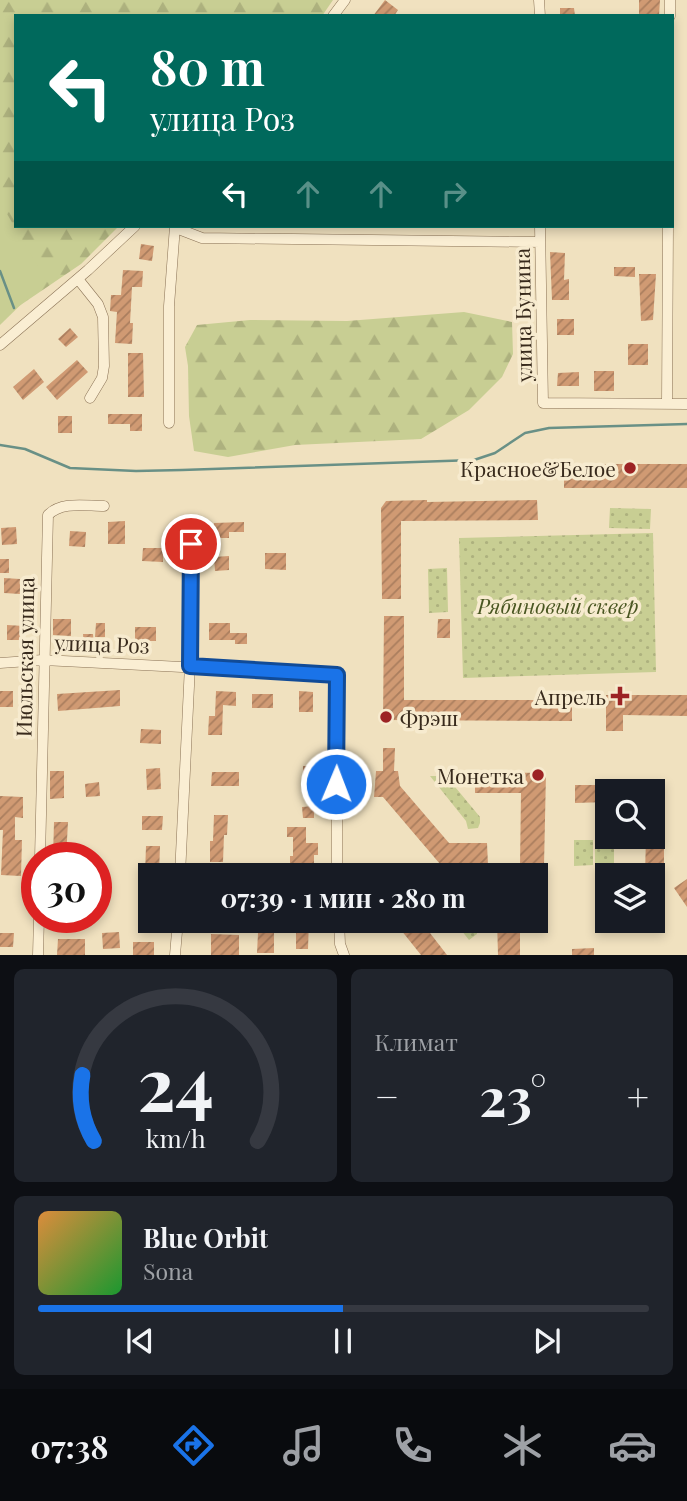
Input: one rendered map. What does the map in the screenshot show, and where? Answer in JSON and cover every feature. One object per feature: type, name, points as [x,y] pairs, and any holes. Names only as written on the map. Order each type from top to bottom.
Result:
[{"type":"street","points":[[334,14],[345,0]]},
{"type":"street","points":[[0,345],[133,228]]},
{"type":"street","points":[[169,423],[169,306],[176,228]]},
{"type":"street","points":[[178,228],[202,238],[540,242]]},
{"type":"street","name":"улица Бунина","points":[[540,228],[543,403],[667,404]]},
{"type":"street","points":[[668,228],[667,404],[687,404]]},
{"type":"street","points":[[78,279],[98,304],[103,317],[104,366],[102,378],[90,398]]},
{"type":"street","name":"Июльская улица","points":[[40,842],[48,515],[66,505],[104,506]]},
{"type":"street","points":[[181,863],[190,666],[191,544]]},
{"type":"street","name":"улица Роз","points":[[0,663],[43,660],[337,675],[337,863]]},
{"type":"street","points":[[38,955],[39,933]]},
{"type":"street","points":[[175,955],[177,933]]},
{"type":"street","points":[[340,933],[344,955]]},
{"type":"green space","points":[[0,0],[333,0],[323,14],[14,14],[14,228],[117,228],[81,264],[0,319]]},
{"type":"green space","points":[[0,202],[46,280],[0,325]]},
{"type":"green space","points":[[464,312],[512,322],[513,354],[502,377],[469,410],[421,439],[295,445],[228,457],[194,451],[185,347],[197,325],[250,320],[347,321]]},
{"type":"green space","points":[[610,508],[651,509],[650,529],[609,528]]},
{"type":"green space","name":"Рябиновый сквер","points":[[653,533],[656,672],[463,678],[459,538]]},
{"type":"green space","points":[[447,568],[448,612],[429,613],[428,569]]},
{"type":"green space","points":[[430,776],[446,776],[480,817],[478,828],[468,829],[466,821]]},
{"type":"green space","points":[[574,840],[593,840],[593,865],[574,866]]},
{"type":"green space","points":[[595,849],[614,849],[614,863],[595,863]]},
{"type":"green space","points":[[463,933],[477,933],[477,934],[469,940]]},
{"type":"building","points":[[385,0],[398,10],[395,14],[374,14]]},
{"type":"building","points":[[639,0],[660,0],[659,14],[639,14]]},
{"type":"building","points":[[560,8],[574,8],[575,14],[560,14]]},
{"type":"building","points":[[141,244],[154,246],[152,261],[139,259]]},
{"type":"building","points":[[550,252],[565,253],[564,280],[569,279],[569,300],[552,300]]},
{"type":"building","points":[[614,267],[635,267],[635,277],[614,276]]},
{"type":"building","points":[[123,270],[143,271],[142,287],[132,287],[132,344],[115,343],[117,312],[110,311],[111,295],[121,295]]},
{"type":"building","points":[[639,274],[656,274],[653,320],[641,321]]},
{"type":"building","points":[[557,319],[574,319],[574,335],[557,335]]},
{"type":"building","points":[[70,328],[78,337],[66,347],[58,339]]},
{"type":"building","points":[[628,344],[648,344],[648,365],[628,365]]},
{"type":"building","points":[[128,353],[143,353],[144,397],[128,397]]},
{"type":"building","points":[[77,360],[88,372],[57,400],[46,387]]},
{"type":"building","points":[[34,369],[44,382],[23,400],[13,387]]},
{"type":"building","points":[[594,371],[614,371],[614,391],[594,391]]},
{"type":"building","points":[[579,372],[579,386],[557,386],[558,373]]},
{"type":"building","points":[[108,414],[142,414],[142,431],[130,431],[130,424],[108,424]]},
{"type":"building","points":[[58,416],[72,416],[72,433],[58,433]]},
{"type":"building","points":[[564,464],[687,464],[687,488],[564,488]]},
{"type":"building","points":[[537,500],[538,520],[401,521],[401,599],[382,599],[381,508],[386,501]]},
{"type":"building","points":[[125,521],[125,544],[108,544],[108,522]]},
{"type":"building","points":[[244,522],[244,532],[229,532],[229,538],[214,538],[214,523]]},
{"type":"building","points":[[16,527],[17,544],[2,545],[1,528]]},
{"type":"building","points":[[70,531],[86,532],[85,547],[69,546]]},
{"type":"building","points":[[143,548],[163,548],[163,562],[142,561]]},
{"type":"building","points":[[265,553],[286,553],[286,570],[265,569]]},
{"type":"building","points":[[229,556],[229,570],[215,571],[214,557]]},
{"type":"building","points":[[0,559],[9,559],[9,573],[0,573]]},
{"type":"building","points":[[4,578],[20,579],[20,594],[4,593]]},
{"type":"building","points":[[384,616],[404,616],[404,700],[572,700],[572,721],[383,720]]},
{"type":"building","points":[[53,619],[71,619],[71,636],[53,635]]},
{"type":"building","points":[[438,619],[450,619],[450,638],[437,638]]},
{"type":"building","points":[[96,623],[105,623],[105,637],[95,637]]},
{"type":"building","points":[[209,623],[230,623],[230,633],[247,633],[247,644],[235,644],[235,640],[209,640]]},
{"type":"building","points":[[7,625],[24,626],[23,640],[7,640]]},
{"type":"building","points":[[135,627],[156,627],[156,641],[135,641]]},
{"type":"building","points":[[83,634],[93,634],[94,647],[84,648]]},
{"type":"building","points":[[120,690],[120,706],[58,711],[57,694]]},
{"type":"building","points":[[0,691],[13,691],[13,707],[0,707]]},
{"type":"building","points":[[216,691],[236,692],[236,706],[223,705],[222,735],[208,735],[209,716],[215,716]]},
{"type":"building","points":[[299,691],[313,692],[313,712],[299,712]]},
{"type":"building","points":[[252,694],[273,694],[273,708],[252,708]]},
{"type":"building","points":[[606,695],[687,695],[687,716],[623,715],[623,731],[606,731]]},
{"type":"building","points":[[141,729],[161,730],[161,744],[140,743]]},
{"type":"building","points":[[383,748],[395,748],[394,771],[398,771],[400,786],[449,843],[487,843],[488,863],[439,863],[383,797],[374,797],[376,771],[383,771]]},
{"type":"building","points":[[303,766],[317,766],[316,787],[303,787]]},
{"type":"building","points":[[160,768],[161,789],[147,790],[146,769]]},
{"type":"building","points":[[50,771],[64,771],[64,798],[50,799]]},
{"type":"building","points":[[212,772],[239,772],[239,786],[211,786]]},
{"type":"building","points":[[475,772],[546,773],[544,863],[520,863],[521,793],[475,793]]},
{"type":"building","points":[[99,782],[100,796],[86,797],[85,784]]},
{"type":"building","points":[[575,785],[595,785],[595,802],[575,803]]},
{"type":"building","points":[[0,796],[23,797],[23,818],[15,817],[15,840],[22,840],[21,876],[1,875],[3,830],[0,830]]},
{"type":"building","points":[[314,806],[314,818],[303,818],[302,807]]},
{"type":"building","points":[[214,815],[228,815],[223,862],[210,862]]},
{"type":"building","points":[[142,816],[163,816],[162,830],[142,830]]},
{"type":"building","points":[[54,822],[68,822],[67,842],[53,842]]},
{"type":"building","points":[[287,827],[306,827],[306,843],[318,843],[318,855],[314,855],[314,863],[290,863],[290,856],[293,856],[293,837],[287,837]]},
{"type":"building","points":[[146,846],[160,846],[159,863],[145,863]]},
{"type":"building","points":[[646,849],[664,849],[664,863],[645,863]]},
{"type":"building","points":[[687,879],[687,907],[674,888]]},
{"type":"building","points":[[119,932],[120,948],[103,949],[102,933]]},
{"type":"building","points":[[0,933],[14,933],[13,947],[0,947]]},
{"type":"building","points":[[258,933],[274,933],[274,953],[257,953]]},
{"type":"building","points":[[296,933],[309,933],[308,949],[296,949]]},
{"type":"building","points":[[403,933],[430,933],[447,955],[421,955]]},
{"type":"building","points":[[497,933],[520,933],[520,955],[498,955]]},
{"type":"building","points":[[211,934],[239,935],[239,955],[211,955]]},
{"type":"building","points":[[58,939],[85,939],[85,955],[57,955]]},
{"type":"building","points":[[133,942],[154,942],[154,955],[133,955]]},
{"type":"building","points":[[594,948],[594,955],[572,955],[572,949]]},
{"type":"waterway","points":[[0,271],[14,308]]},
{"type":"waterway","points":[[0,445],[25,449],[70,468],[182,470],[474,460],[495,453],[525,433],[549,428],[687,424]]},
{"type":"place","name":"Красное&Белое","points":[[630,468]]},
{"type":"place","name":"Апрель","points":[[620,696]]},
{"type":"place","name":"Фрэш","points":[[386,717]]},
{"type":"place","name":"Монетка","points":[[538,775]]},
{"type":"route","points":[[191,544],[190,666],[337,675],[336,784]]}]
